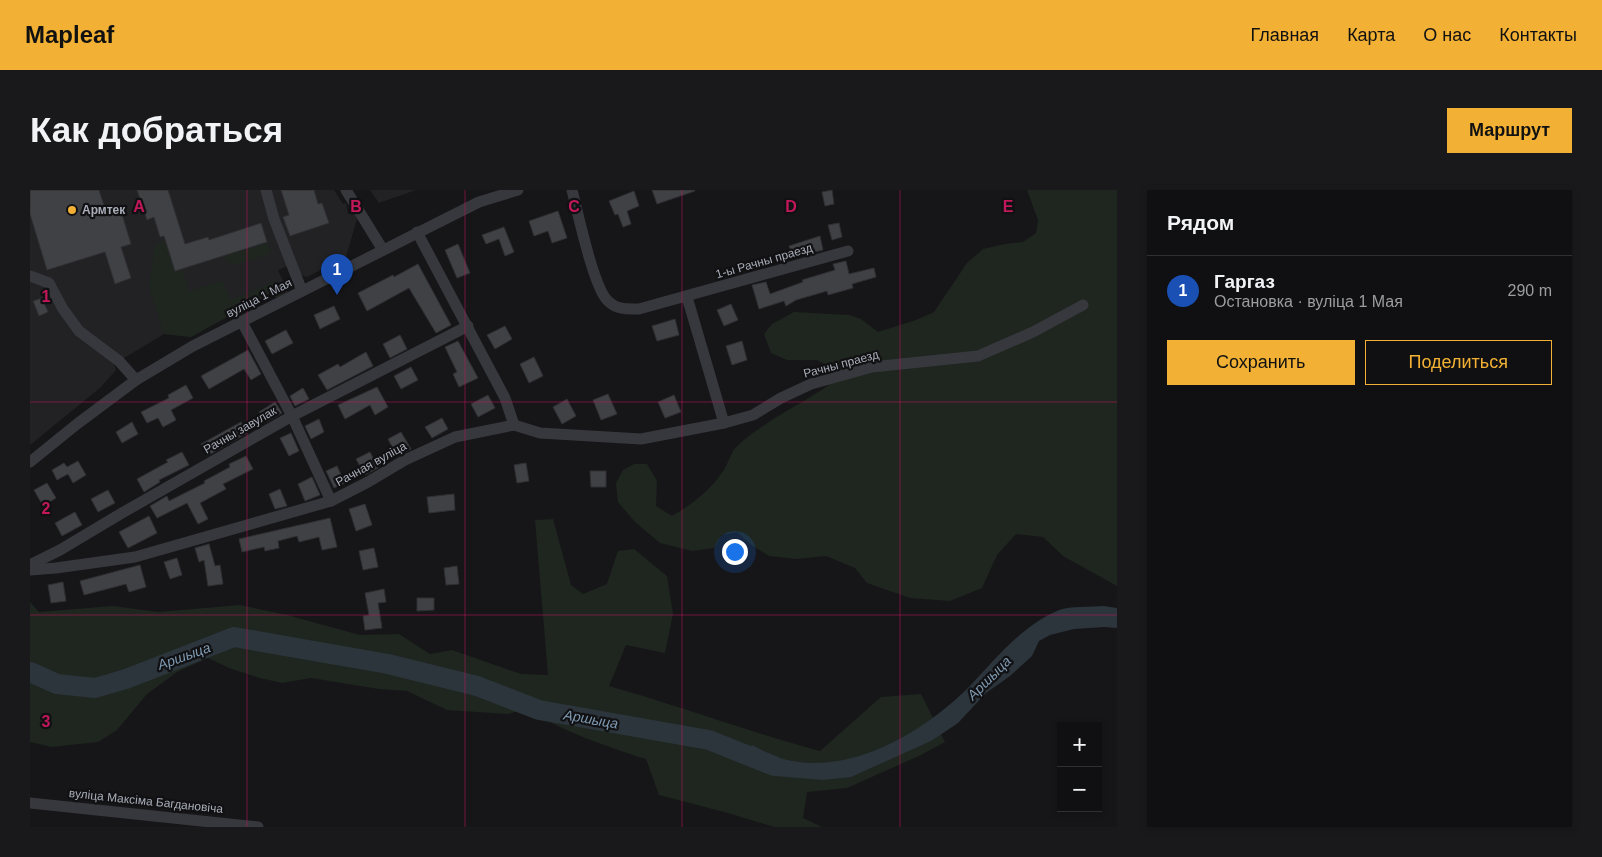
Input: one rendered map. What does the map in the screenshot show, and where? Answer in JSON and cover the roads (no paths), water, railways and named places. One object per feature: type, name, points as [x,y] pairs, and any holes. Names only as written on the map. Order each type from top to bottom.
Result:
[{"type":"street","points":[[266,190],[274,219],[302,292]]},
{"type":"street","points":[[346,190],[383,250]]},
{"type":"street","name":"вуліца 1 Мая","points":[[30,462],[136,380],[193,346],[479,202],[518,190]]},
{"type":"street","name":"1-ы Рачны праезд","points":[[572,190],[598,285],[607,300],[620,309],[639,309],[848,251]]},
{"type":"street","points":[[417,232],[505,398],[514,426]]},
{"type":"street","points":[[30,276],[49,284],[63,309],[79,331],[119,361],[136,380]]},
{"type":"street","points":[[687,296],[724,423]]},
{"type":"street","name":"Рачны праезд","points":[[514,426],[540,433],[641,439],[724,423],[753,415],[781,398],[811,384],[872,367],[978,356],[1033,332],[1083,305]]},
{"type":"street","points":[[242,322],[292,416],[331,501]]},
{"type":"street","name":"Рачны завулак","points":[[30,565],[60,550],[292,416],[468,326]]},
{"type":"street","name":"Рачная вуліца","points":[[30,570],[135,557],[331,501],[405,460],[455,437],[514,426]]},
{"type":"street","name":"вуліца Максіма Багдановіча","points":[[30,803],[258,827]]},
{"type":"water","points":[[1104,606],[1117,608],[1117,628],[1074,629],[1050,635],[1039,641],[1032,656],[1010,676],[986,693],[958,723],[931,741],[851,777],[823,780],[775,776],[746,765],[752,745],[779,758],[808,763],[834,762],[859,756],[884,746],[908,734],[952,703],[1011,643],[1046,616],[1059,610],[1075,607]]},
{"type":"waterway","name":"Аршыца","points":[[30,672],[57,684],[95,688],[126,679],[234,637],[388,664],[477,686],[539,710],[709,740],[774,766]]},
{"type":"place","name":"Армтек","points":[[72,210]]},
{"type":"place","name":"Гаргаз","points":[[337,295]]}]
